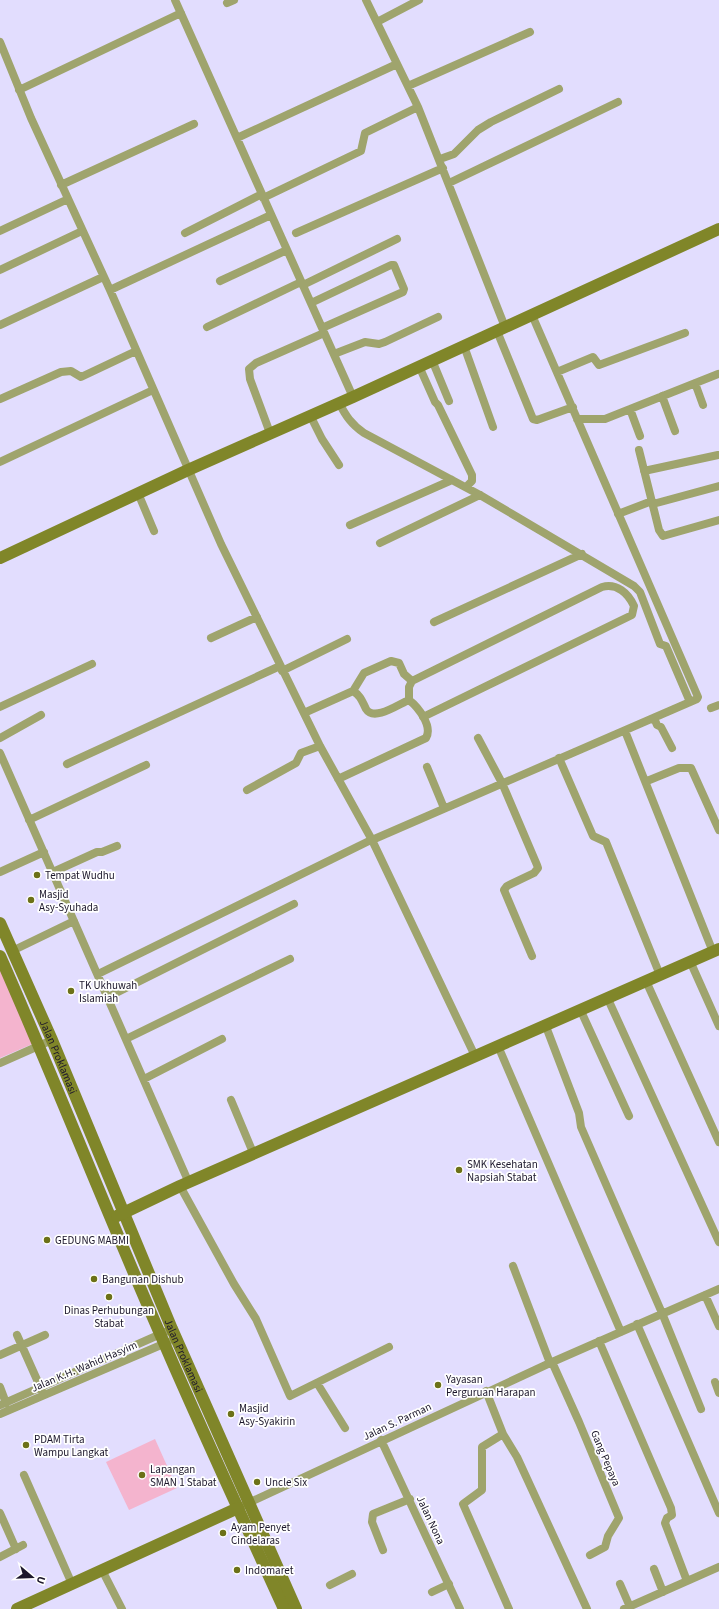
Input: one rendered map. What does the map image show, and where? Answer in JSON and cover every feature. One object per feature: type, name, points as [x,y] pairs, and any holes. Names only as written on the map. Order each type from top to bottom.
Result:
[{"type":"street","points":[[175,0],[237,138],[266,217],[298,284],[311,302],[353,397]]},
{"type":"street","points":[[366,0],[418,107],[442,164],[533,419],[537,420],[573,407]]},
{"type":"street","points":[[377,22],[419,0]]},
{"type":"street","points":[[19,90],[181,13]]},
{"type":"street","points":[[408,86],[530,32]]},
{"type":"street","points":[[0,42],[19,90],[61,185],[110,290],[188,470],[222,544],[320,746],[371,840],[475,1056]]},
{"type":"street","points":[[237,138],[397,64]]},
{"type":"street","points":[[296,233],[442,164],[478,130],[491,122],[559,89]]},
{"type":"street","points":[[449,183],[618,102]]},
{"type":"street","points":[[185,233],[259,197],[361,152],[366,133],[418,107]]},
{"type":"street","points":[[61,185],[194,124]]},
{"type":"street","points":[[0,231],[68,199]]},
{"type":"street","points":[[110,290],[266,217]]},
{"type":"street","points":[[0,558],[188,470],[353,397],[719,229]]},
{"type":"street","points":[[0,270],[82,231]]},
{"type":"street","points":[[207,327],[396,239]]},
{"type":"street","points":[[220,281],[283,251]]},
{"type":"street","points":[[270,433],[250,379],[249,369],[256,363],[403,292],[404,289],[394,265],[392,265],[311,302]]},
{"type":"street","points":[[0,325],[103,277]]},
{"type":"street","points":[[98,974],[371,840],[693,701],[698,693],[618,514],[532,315]]},
{"type":"street","points":[[334,354],[365,342],[380,344],[386,342],[438,317]]},
{"type":"street","points":[[557,372],[593,357],[599,365],[685,333]]},
{"type":"street","points":[[464,346],[493,427]]},
{"type":"street","points":[[0,399],[61,372],[70,371],[80,377],[136,351]]},
{"type":"street","points":[[432,360],[449,401]]},
{"type":"street","points":[[419,366],[434,402],[438,405],[472,475],[468,485]]},
{"type":"street","points":[[577,419],[605,419],[718,374]]},
{"type":"street","points":[[695,383],[703,405]]},
{"type":"street","points":[[0,462],[154,390]]},
{"type":"street","points":[[662,396],[675,431]]},
{"type":"street","points":[[339,403],[346,417],[353,426],[452,480],[468,485],[480,495],[625,580],[640,592],[660,644],[666,646],[693,701]]},
{"type":"street","points":[[630,409],[640,436]]},
{"type":"street","points":[[310,415],[322,439],[339,465]]},
{"type":"street","points":[[639,450],[659,530],[663,536],[719,520]]},
{"type":"street","points":[[644,471],[718,456]]},
{"type":"street","points":[[350,525],[452,480]]},
{"type":"street","points":[[618,514],[652,502],[719,486]]},
{"type":"street","points":[[138,493],[154,530]]},
{"type":"street","points":[[380,543],[480,495]]},
{"type":"street","points":[[434,622],[582,554]]},
{"type":"street","points":[[408,700],[409,687],[412,681],[602,587],[608,585],[620,589],[626,593],[634,606],[632,615],[423,717]]},
{"type":"street","points":[[211,638],[257,617]]},
{"type":"street","points":[[67,764],[347,639]]},
{"type":"street","points":[[304,713],[353,691],[364,673],[391,661],[398,663],[404,674],[412,681]]},
{"type":"street","points":[[0,707],[92,664]]},
{"type":"street","points":[[353,691],[360,696],[366,710],[373,714],[381,713],[408,700]]},
{"type":"street","points":[[338,779],[426,738],[428,731],[419,708],[408,700]]},
{"type":"street","points":[[711,708],[719,705]]},
{"type":"street","points":[[0,738],[41,715]]},
{"type":"street","points":[[654,718],[657,725],[662,727],[672,748]]},
{"type":"street","points":[[112,1218],[545,1024],[716,950],[625,731]]},
{"type":"street","points":[[478,738],[502,783],[538,868],[534,873],[507,886],[504,890],[532,956]]},
{"type":"street","points":[[247,790],[296,763],[301,753],[320,746]]},
{"type":"street","points":[[0,753],[144,1079],[184,1185],[234,1284],[256,1319],[290,1396],[389,1346]]},
{"type":"street","points":[[559,758],[593,836],[606,842],[660,975]]},
{"type":"street","points":[[29,820],[146,765]]},
{"type":"street","points":[[427,767],[444,808]]},
{"type":"street","points":[[647,781],[679,768],[691,768],[719,830]]},
{"type":"street","points":[[53,872],[97,852],[102,852],[117,846]]},
{"type":"street","points":[[0,872],[44,852]]},
{"type":"street","points":[[108,997],[294,904]]},
{"type":"street","points":[[12,951],[74,921]]},
{"type":"street","name":"Jalan Proklamasi","points":[[0,923],[52,1040],[124,1213],[284,1609]]},
{"type":"street","name":"Jalan Proklamasi","points":[[0,956],[40,1046],[60,1098],[162,1339],[243,1505],[296,1609]]},
{"type":"street","points":[[126,1039],[290,959]]},
{"type":"street","points":[[690,961],[719,1026]]},
{"type":"street","points":[[646,981],[719,1142]]},
{"type":"street","points":[[607,997],[719,1242]]},
{"type":"street","points":[[580,1009],[629,1116]]},
{"type":"street","points":[[545,1024],[579,1113],[581,1127],[662,1313],[701,1409]]},
{"type":"street","points":[[144,1079],[222,1039]]},
{"type":"street","points":[[0,1063],[52,1040]]},
{"type":"street","points":[[498,1046],[621,1332]]},
{"type":"street","points":[[231,1100],[254,1155]]},
{"type":"street","name":"Gang Pepaya","points":[[512,1266],[550,1362],[579,1422],[619,1518],[608,1536],[605,1547],[590,1555]]},
{"type":"street","name":"Jalan S. Parman","points":[[243,1505],[550,1362],[719,1288]]},
{"type":"street","points":[[705,1295],[719,1326]]},
{"type":"street","points":[[637,1324],[719,1513]]},
{"type":"street","points":[[17,1334],[44,1395]]},
{"type":"street","name":"Jalan K.H. Wahid Hasyim","points":[[3,1404],[40,1387],[174,1334]]},
{"type":"street","points":[[0,1355],[45,1335]]},
{"type":"street","name":"Jalan K.H. Wahid Hasyim","points":[[0,1414],[44,1395],[162,1339]]},
{"type":"street","points":[[599,1341],[671,1508],[672,1515],[667,1518],[665,1524],[687,1581]]},
{"type":"street","points":[[715,1382],[719,1393]]},
{"type":"street","points":[[317,1383],[345,1428]]},
{"type":"street","points":[[0,1387],[3,1404]]},
{"type":"street","points":[[486,1392],[503,1434],[517,1456],[587,1609]]},
{"type":"street","points":[[503,1434],[482,1446],[482,1490],[463,1504],[508,1609]]},
{"type":"street","name":"Jalan Nona","points":[[381,1440],[410,1499],[460,1609]]},
{"type":"street","points":[[24,1475],[72,1584]]},
{"type":"street","points":[[383,1550],[372,1522],[373,1514],[410,1499]]},
{"type":"street","points":[[17,1609],[243,1505]]},
{"type":"street","points":[[0,1513],[19,1547],[0,1557]]},
{"type":"street","points":[[620,1584],[627,1608],[719,1567]]},
{"type":"street","points":[[654,1568],[663,1592]]},
{"type":"street","points":[[102,1570],[122,1609]]},
{"type":"street","points":[[330,1584],[352,1574]]},
{"type":"street","points":[[432,1592],[449,1584]]},
{"type":"shaded area","points":[[0,959],[37,1042],[0,1058]]},
{"type":"shaded area","name":"Lapangan SMAN 1 Stabat","points":[[155,1439],[177,1488],[129,1510],[106,1462]]},
{"type":"place","name":"Tempat Wudhu","points":[[37,875]]},
{"type":"place","name":"Masjid Asy-Syuhada","points":[[31,900]]},
{"type":"place","name":"TK Ukhuwah Islamiah","points":[[71,991]]},
{"type":"place","name":"SMK Kesehatan Napsiah Stabat","points":[[459,1170]]},
{"type":"place","name":"GEDUNG MABMI","points":[[47,1240]]},
{"type":"place","name":"Bangunan Dishub","points":[[94,1279]]},
{"type":"place","name":"Dinas Perhubungan Stabat","points":[[109,1297]]},
{"type":"place","name":"Yayasan Perguruan Harapan","points":[[438,1385]]},
{"type":"place","name":"Masjid Asy-Syakirin","points":[[231,1414]]},
{"type":"place","name":"PDAM Tirta Wampu Langkat","points":[[26,1445]]},
{"type":"place","name":"Lapangan SMAN 1 Stabat","points":[[142,1475]]},
{"type":"place","name":"Uncle Six","points":[[257,1482]]},
{"type":"place","name":"Ayam Penyet Cindelaras","points":[[223,1533]]},
{"type":"place","name":"Indomaret","points":[[237,1570]]}]
